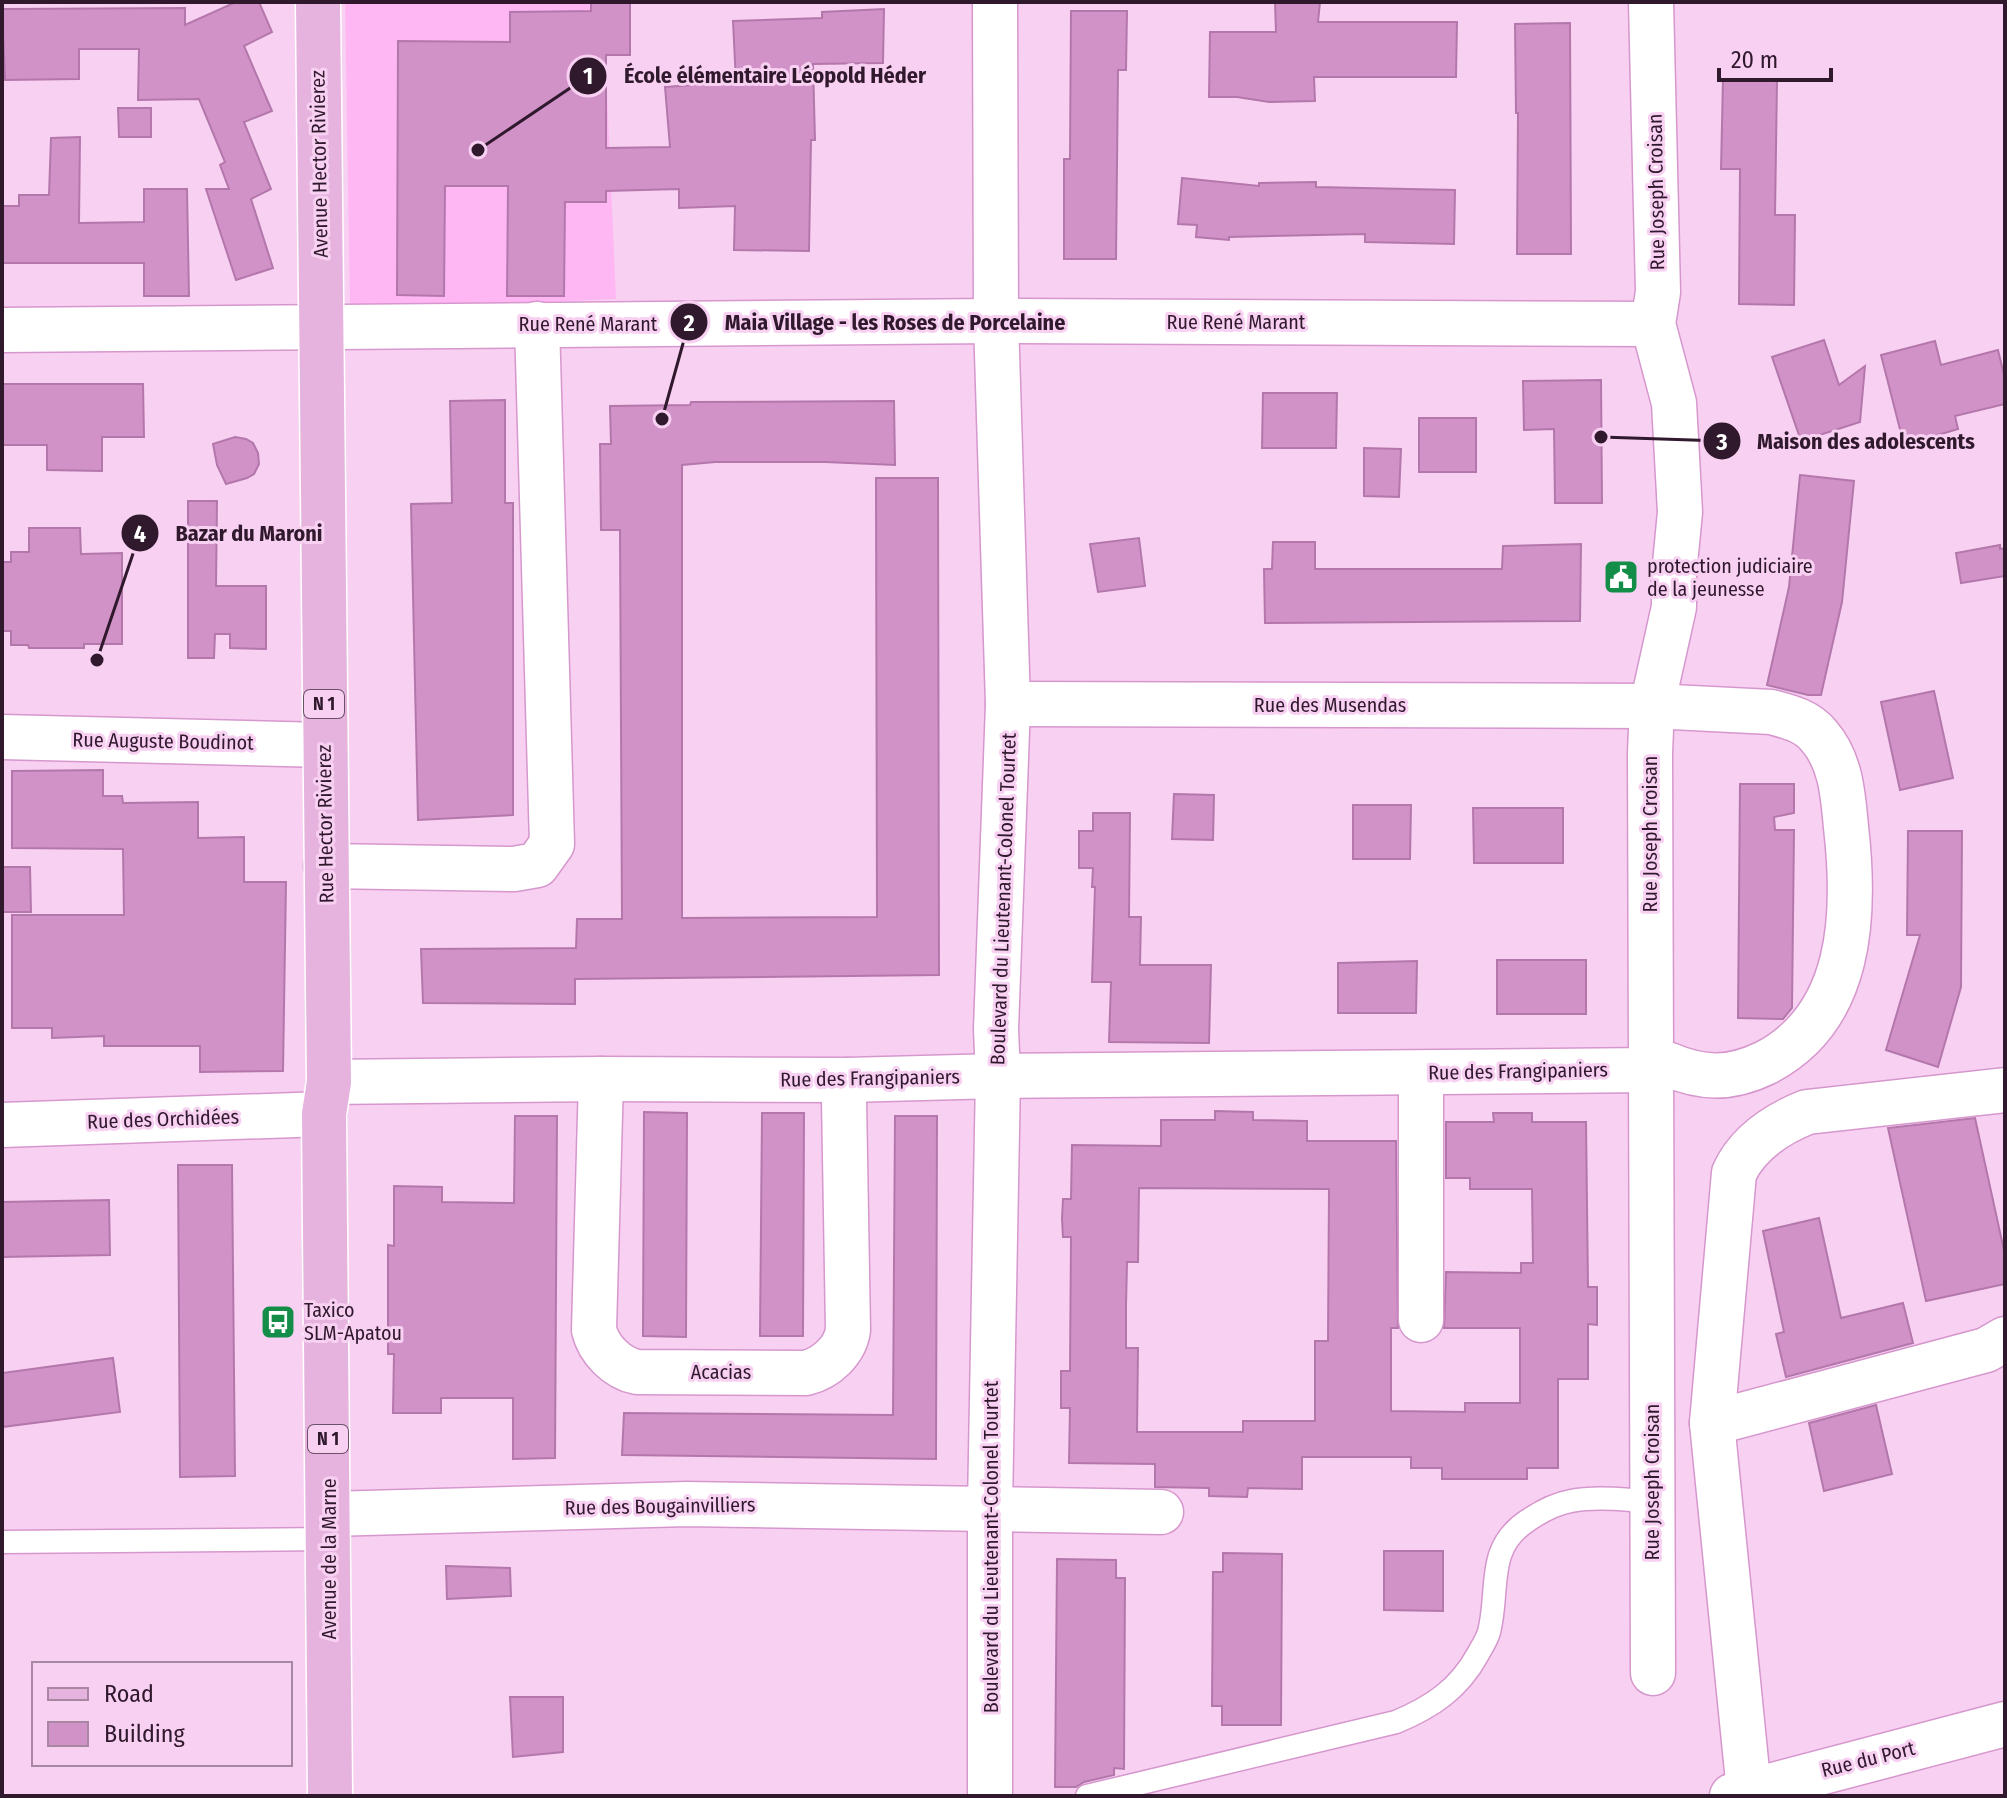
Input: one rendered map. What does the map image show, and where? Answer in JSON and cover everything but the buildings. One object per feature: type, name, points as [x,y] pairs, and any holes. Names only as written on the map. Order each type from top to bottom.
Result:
[{"type":"main road","name":"Avenue Hector Rivierez","points":[[318,2],[321,325]]},
{"type":"main road","name":"Rue Hector Rivierez","points":[[321,325],[327,1098]]},
{"type":"main road","name":"Avenue de la Marne","points":[[327,1098],[330,1796]]},
{"type":"street","name":"Boulevard du Lieutenant-Colonel Tourtet","points":[[990,1796],[996,1029],[1008,704],[996,321],[995,2]]},
{"type":"street","name":"Rue Joseph Croisan","points":[[1651,2],[1658,292],[1653,324],[1674,403],[1680,512],[1674,607],[1652,706],[1650,753],[1653,1673]]},
{"type":"street","name":"Rue René Marant","points":[[2,330],[996,321],[1653,324]]},
{"type":"street","points":[[326,866],[514,869],[537,865],[552,844],[537,324]]},
{"type":"street","name":"Rue des Musendas","points":[[1008,704],[1652,706],[1771,712],[1803,722],[1828,747],[1839,773],[1851,884],[1849,922],[1837,979],[1816,1022],[1799,1042],[1763,1064],[1730,1077],[1698,1075],[1667,1064],[1650,1070]]},
{"type":"street","name":"Rue Auguste Boudinot","points":[[2,737],[324,745]]},
{"type":"street","name":"Rue des Frangipaniers","points":[[327,1098],[601,1079],[847,1080],[1650,1070]]},
{"type":"street","points":[[1421,1073],[1421,1320]]},
{"type":"street","name":"Acacias","points":[[601,1079],[596,1340],[609,1356],[628,1370],[637,1372],[806,1373],[816,1370],[838,1353],[847,1339],[844,1099],[847,1080]]},
{"type":"street","points":[[1740,1793],[1712,1423],[1734,1173],[1740,1160],[1762,1138],[1791,1118],[1807,1112],[2005,1090]]},
{"type":"street","name":"Rue des Orchidées","points":[[2,1125],[327,1098]]},
{"type":"street","points":[[1712,1423],[1986,1350],[2005,1339]]},
{"type":"street","name":"Rue des Bougainvilliers","points":[[329,1527],[687,1504],[1161,1512]]},
{"type":"street","name":"Rue du Port","points":[[1740,1793],[2005,1724]]},
{"type":"lane","points":[[1087,1796],[1396,1722],[1422,1711],[1461,1682],[1489,1633],[1499,1554],[1508,1536],[1551,1506],[1572,1501],[1651,1501]]},
{"type":"lane","points":[[2,1542],[329,1527]]},
{"type":"shaded area","points":[[345,2],[603,2],[616,299],[350,311]]},
{"type":"place","name":"École élémentaire Léopold Héder","points":[[478,150]]},
{"type":"place","name":"Maia Village - les Roses de Porcelaine","points":[[662,419]]},
{"type":"place","name":"Maison des adolescents","points":[[1601,437]]},
{"type":"place","name":"protection judiciaire de la jeunesse","points":[[1621,577]]},
{"type":"place","name":"Bazar du Maroni","points":[[97,660]]},
{"type":"place","name":"Taxico SLM-Apatou","points":[[278,1322]]}]
